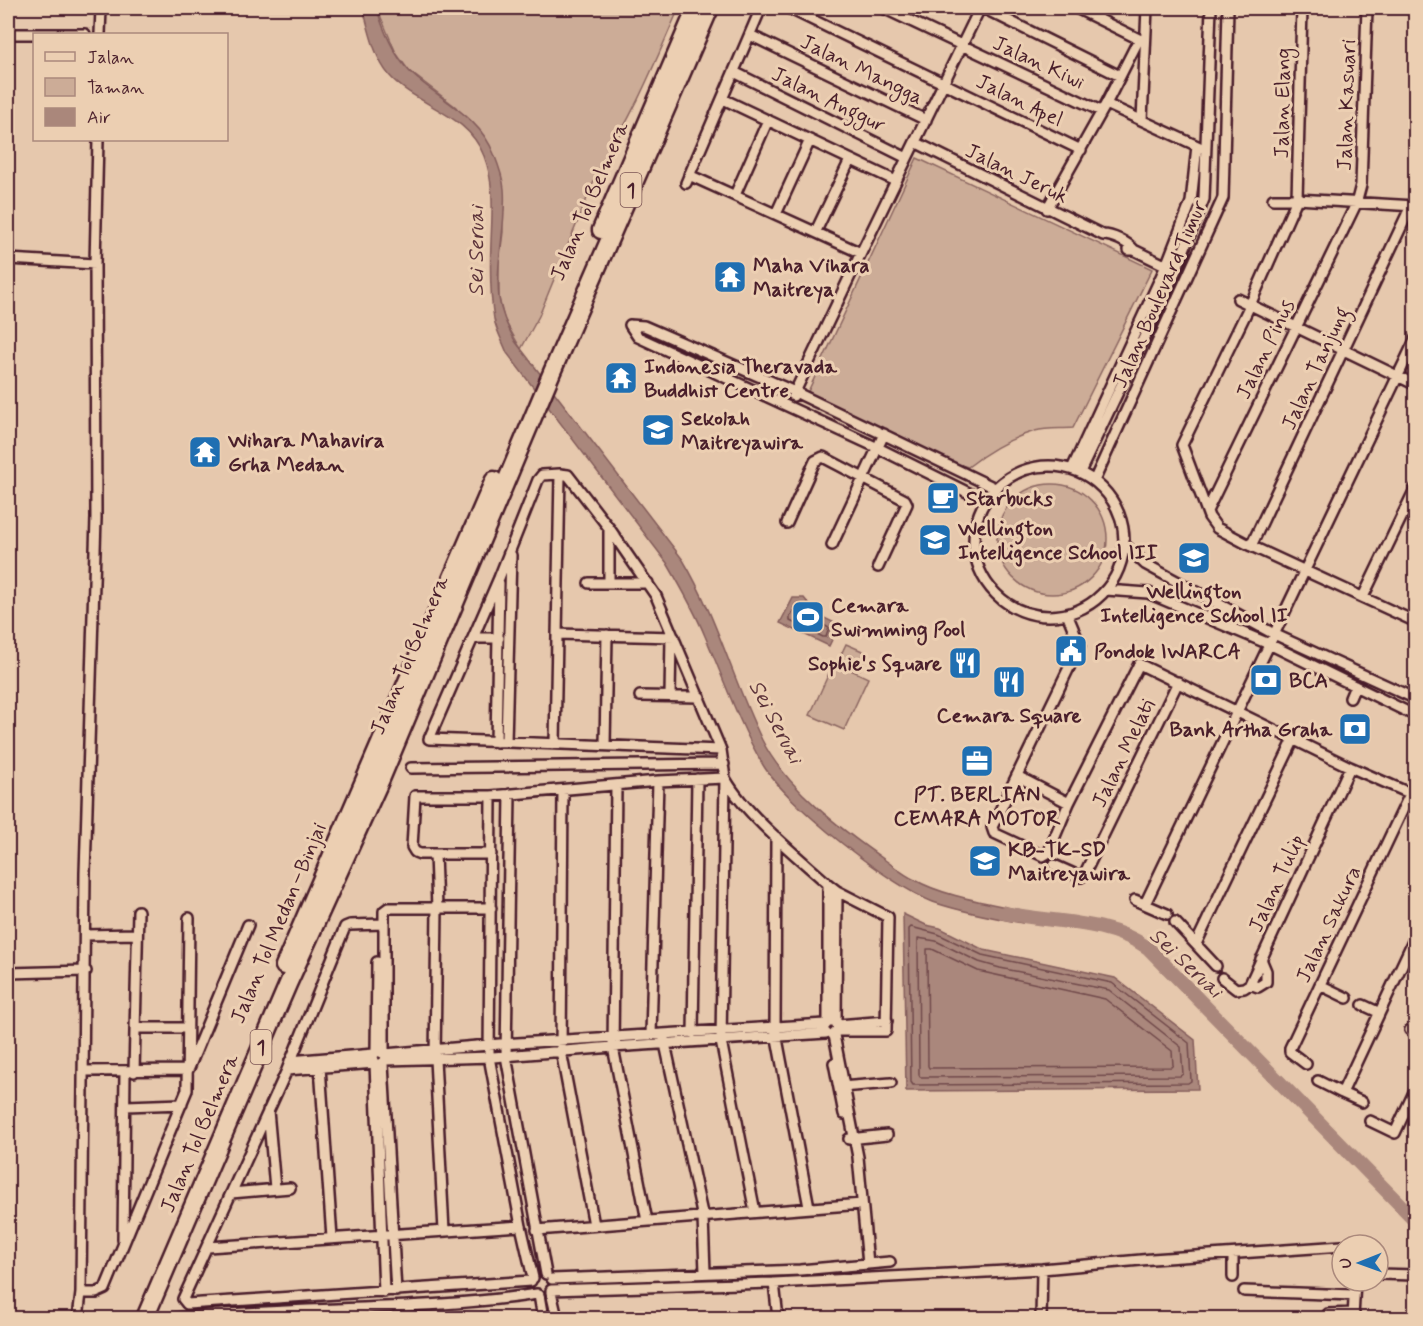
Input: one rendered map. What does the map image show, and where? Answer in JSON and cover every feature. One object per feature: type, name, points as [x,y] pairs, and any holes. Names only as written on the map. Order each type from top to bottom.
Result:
[{"type":"highway","name":"Jalan Tol Belmera","points":[[365,776],[533,403],[696,8]]},
{"type":"highway","name":"Jalan Tol Belmera","points":[[548,368],[710,8]]},
{"type":"highway","name":"Jalan Tol Belmera","points":[[145,1318],[288,984],[382,777],[533,403]]},
{"type":"highway","name":"Jalan Tol Medan–Binjai","points":[[133,1318],[365,776]]},
{"type":"street","points":[[100,33],[101,8]]},
{"type":"street","points":[[761,8],[688,179],[735,195],[861,253]]},
{"type":"street","name":"Jalan Apel","points":[[788,8],[1081,150]]},
{"type":"street","name":"Jalan Kiwi","points":[[883,8],[1103,108],[1142,120],[1207,151]]},
{"type":"street","points":[[788,406],[943,82],[981,8],[1120,76]]},
{"type":"street","points":[[1076,8],[1142,40]]},
{"type":"street","points":[[1142,120],[1142,40],[1146,8]]},
{"type":"street","name":"Jalan Boulevard Timur","points":[[1076,471],[1176,270],[1204,199],[1211,8]]},
{"type":"street","name":"Jalan Boulevard Timur","points":[[1094,481],[1223,198],[1228,8]]},
{"type":"street","name":"Jalan Elang","points":[[1297,199],[1302,8]]},
{"type":"street","name":"Jalan Kasuari","points":[[1356,204],[1361,185],[1367,8]]},
{"type":"street","points":[[8,34],[33,34]]},
{"type":"street","name":"Jalan Mangga","points":[[750,35],[926,120]]},
{"type":"street","points":[[1047,209],[1142,40]]},
{"type":"street","name":"Jalan Anggur","points":[[734,72],[907,158]]},
{"type":"street","points":[[723,99],[896,181]]},
{"type":"street","points":[[735,195],[768,120]]},
{"type":"street","points":[[776,214],[810,140]]},
{"type":"street","points":[[78,1318],[81,1293],[87,774],[96,518],[95,264],[98,141]]},
{"type":"street","name":"Jalan Jeruk","points":[[915,142],[1103,235],[1106,240],[1134,250],[1187,276]]},
{"type":"street","name":"Jalan Boulevard Timur","points":[[1090,442],[1191,202],[1197,146]]},
{"type":"street","points":[[816,231],[850,160]]},
{"type":"street","points":[[1273,200],[1297,199],[1413,206]]},
{"type":"street","points":[[1297,199],[1250,305],[1182,446],[1194,472],[1211,521],[1217,528],[1416,622]]},
{"type":"street","name":"Jalan Pinus","points":[[1207,511],[1356,204]]},
{"type":"street","name":"Jalan Tanjung","points":[[1251,546],[1413,206]]},
{"type":"street","points":[[8,259],[95,264]]},
{"type":"street","points":[[1238,299],[1416,385]]},
{"type":"street","points":[[985,501],[878,448],[638,338],[630,325],[644,326],[795,392],[995,488]]},
{"type":"street","points":[[1145,904],[1416,338]]},
{"type":"street","points":[[711,372],[716,359]]},
{"type":"street","points":[[832,545],[884,434]]},
{"type":"street","points":[[1090,442],[1107,451]]},
{"type":"street","points":[[787,523],[818,459],[823,457],[905,500],[907,504],[878,567]]},
{"type":"street","points":[[1056,465],[1076,471],[1094,481],[1111,498],[1117,508],[1124,544],[1121,561],[1106,590],[1089,605],[1067,614],[1049,616],[1028,613],[1008,604],[992,590],[980,571],[974,549],[975,524],[985,501],[995,488],[1015,473],[1031,467],[1056,465]]},
{"type":"street","points":[[721,750],[432,740],[428,738],[499,578],[540,476],[545,474],[568,475],[648,583],[700,697],[721,750],[725,778],[721,1036],[755,1212]]},
{"type":"street","points":[[555,744],[560,474]]},
{"type":"street","points":[[1363,597],[1416,487]]},
{"type":"street","points":[[609,528],[609,583]]},
{"type":"street","points":[[1124,544],[1145,564],[1274,634],[1416,699]]},
{"type":"street","points":[[501,742],[511,546]]},
{"type":"street","points":[[499,578],[501,742]]},
{"type":"street","points":[[589,583],[648,583]]},
{"type":"street","points":[[1106,590],[1148,594],[1269,644],[1416,716]]},
{"type":"street","points":[[1067,614],[1080,645],[992,827],[994,833],[1045,856],[1048,854],[1069,803],[1140,664],[1350,767],[1413,795]]},
{"type":"street","points":[[557,634],[673,637]]},
{"type":"street","points":[[605,745],[607,635]]},
{"type":"street","points":[[670,696],[673,637]]},
{"type":"street","points":[[473,638],[499,638]]},
{"type":"street","points":[[1346,667],[1350,657]]},
{"type":"street","name":"Jalan Melati","points":[[1054,865],[1081,877],[1084,875],[1178,682]]},
{"type":"street","points":[[1350,698],[1355,686]]},
{"type":"street","points":[[640,696],[700,697]]},
{"type":"street","points":[[1196,944],[1294,739]]},
{"type":"street","points":[[411,768],[724,764]]},
{"type":"street","name":"Jalan Tulip","points":[[1250,984],[1350,767]]},
{"type":"street","points":[[1017,776],[1069,803]]},
{"type":"street","points":[[491,855],[420,854],[413,850],[416,796],[491,796],[658,781],[725,778]]},
{"type":"street","points":[[435,1054],[496,1044],[561,1040],[613,1042],[832,1028],[886,1031],[889,919],[828,884],[776,837],[735,794],[725,778]]},
{"type":"street","points":[[693,1033],[697,779]]},
{"type":"street","points":[[651,1035],[658,781]]},
{"type":"street","points":[[616,785],[613,1042],[647,1221]]},
{"type":"street","points":[[563,790],[561,1051],[594,1225]]},
{"type":"street","points":[[510,794],[497,1056],[549,1276],[556,1318]]},
{"type":"street","name":"Jalan Sakura","points":[[1306,1064],[1290,1051],[1413,795]]},
{"type":"street","points":[[491,796],[490,908],[497,1056],[532,1289],[538,1294],[543,1318]]},
{"type":"street","points":[[776,837],[776,1031],[809,1208]]},
{"type":"street","points":[[435,854],[437,908],[435,1054],[444,1231]]},
{"type":"street","points":[[828,884],[832,1028],[858,1172],[867,1264]]},
{"type":"street","points":[[832,1028],[837,891]]},
{"type":"street","points":[[1135,900],[1167,914]]},
{"type":"street","points":[[384,1292],[381,1236],[381,925],[384,913],[386,909],[490,908]]},
{"type":"street","points":[[123,1246],[126,1106],[136,1028],[138,911]]},
{"type":"street","points":[[81,1293],[96,1293],[105,1289],[187,1090],[189,918]]},
{"type":"street","points":[[1175,922],[1216,966]]},
{"type":"street","points":[[188,1070],[248,925]]},
{"type":"street","points":[[381,925],[345,927],[289,1066],[183,1298],[185,1303],[396,1291],[532,1279],[539,1273],[549,1276],[800,1270],[890,1262]]},
{"type":"street","points":[[85,935],[137,934]]},
{"type":"street","points":[[1342,1093],[1416,935]]},
{"type":"street","points":[[1222,978],[1236,989],[1250,984],[1258,987],[1266,982],[1266,971],[1262,959]]},
{"type":"street","points":[[8,973],[86,970]]},
{"type":"street","points":[[1320,985],[1347,998]]},
{"type":"street","points":[[1363,1005],[1378,1012]]},
{"type":"street","points":[[136,1028],[187,1028]]},
{"type":"street","points":[[289,1066],[435,1054],[497,1056],[561,1051],[651,1035],[664,1039],[693,1033],[721,1036]]},
{"type":"street","points":[[664,1039],[703,1218],[705,1272]]},
{"type":"street","points":[[289,1066],[320,1067],[381,1057]]},
{"type":"street","points":[[381,1057],[396,1291]]},
{"type":"street","points":[[320,1067],[332,1238]]},
{"type":"street","points":[[84,1071],[188,1070]]},
{"type":"street","points":[[1318,1081],[1362,1102]]},
{"type":"street","points":[[842,1087],[891,1083]]},
{"type":"street","points":[[1370,1121],[1396,1132],[1416,1088]]},
{"type":"street","points":[[126,1106],[182,1104]]},
{"type":"street","points":[[268,1109],[275,1188]]},
{"type":"street","points":[[852,1138],[887,1135]]},
{"type":"street","points":[[231,1193],[290,1188]]},
{"type":"street","points":[[537,1230],[862,1204]]},
{"type":"street","points":[[208,1247],[521,1226]]},
{"type":"street","points":[[177,1318],[514,1298],[551,1291],[774,1283],[1042,1269],[1152,1258],[1330,1247]]},
{"type":"street","points":[[1233,1254],[1233,1277]]},
{"type":"street","points":[[1041,1318],[1042,1269]]},
{"type":"street","points":[[1390,1274],[1416,1275]]},
{"type":"street","points":[[774,1283],[778,1318]]},
{"type":"street","points":[[1244,1291],[1354,1295],[1354,1316],[1328,1314]]},
{"type":"street","points":[[394,1306],[394,1318]]},
{"type":"green space","points":[[377,8],[679,8],[634,107],[601,164],[539,316],[521,349],[504,319],[499,298],[499,264],[503,232],[500,173],[456,107],[409,71],[396,53]]},
{"type":"green space","points":[[917,158],[1152,269],[1073,428],[1044,429],[1017,437],[968,467],[945,461],[806,396]]},
{"type":"green space","points":[[1052,484],[1073,488],[1091,500],[1103,518],[1107,539],[1103,560],[1091,578],[1073,590],[1052,594],[1031,590],[1013,578],[1001,560],[997,539],[1001,518],[1013,500],[1031,488]]},
{"type":"green space","points":[[846,644],[867,653],[860,669],[839,659]]},
{"type":"green space","points":[[834,662],[868,678],[844,730],[810,715]]},
{"type":"water","points":[[363,8],[377,8],[390,42],[404,66],[468,118],[487,140],[499,167],[504,189],[498,284],[500,304],[507,325],[515,341],[683,560],[706,604],[752,718],[772,757],[800,791],[816,806],[903,873],[926,886],[1020,910],[1022,923],[933,902],[914,893],[841,843],[775,782],[754,749],[697,617],[667,563],[507,353],[495,323],[492,300],[490,271],[492,199],[490,177],[484,156],[466,129],[454,119],[400,86],[389,75],[376,52]]},
{"type":"water","points":[[793,598],[804,598],[818,615],[839,625],[829,646],[780,623]]},
{"type":"water","points":[[903,914],[926,925],[940,928],[984,950],[1115,978],[1195,1040],[1198,1089],[906,1091]]},
{"type":"waterway","points":[[1150,587],[1194,608]]},
{"type":"waterway","name":"Sei Seruai","points":[[1004,913],[1097,927],[1115,932],[1148,948],[1416,1221]]},
{"type":"place","name":"Maha Vihara Maitreya","points":[[730,277]]},
{"type":"place","name":"Indonesia Theravada Buddhist Centre","points":[[621,378]]},
{"type":"place","name":"Sekolah Maitreyawira","points":[[658,430]]},
{"type":"place","name":"Wihara Mahavira Grha Medan","points":[[205,452]]},
{"type":"place","name":"Starbucks","points":[[943,498]]},
{"type":"place","name":"Wellington Intelligence School III","points":[[935,540]]},
{"type":"place","name":"Wellington Intelligence School II","points":[[1194,558]]},
{"type":"place","name":"Cemara Swimming Pool","points":[[808,617]]},
{"type":"place","name":"Pondok IWARCA","points":[[1071,651]]},
{"type":"place","name":"Sophie's Square","points":[[965,663]]},
{"type":"place","name":"BCA","points":[[1266,680]]},
{"type":"place","name":"Cemara Square","points":[[1009,682]]},
{"type":"place","name":"Bank Artha Graha","points":[[1355,729]]},
{"type":"place","name":"PT. BERLIAN CEMARA MOTOR","points":[[977,761]]},
{"type":"place","name":"KB-TK-SD Maitreyawira","points":[[985,861]]}]
